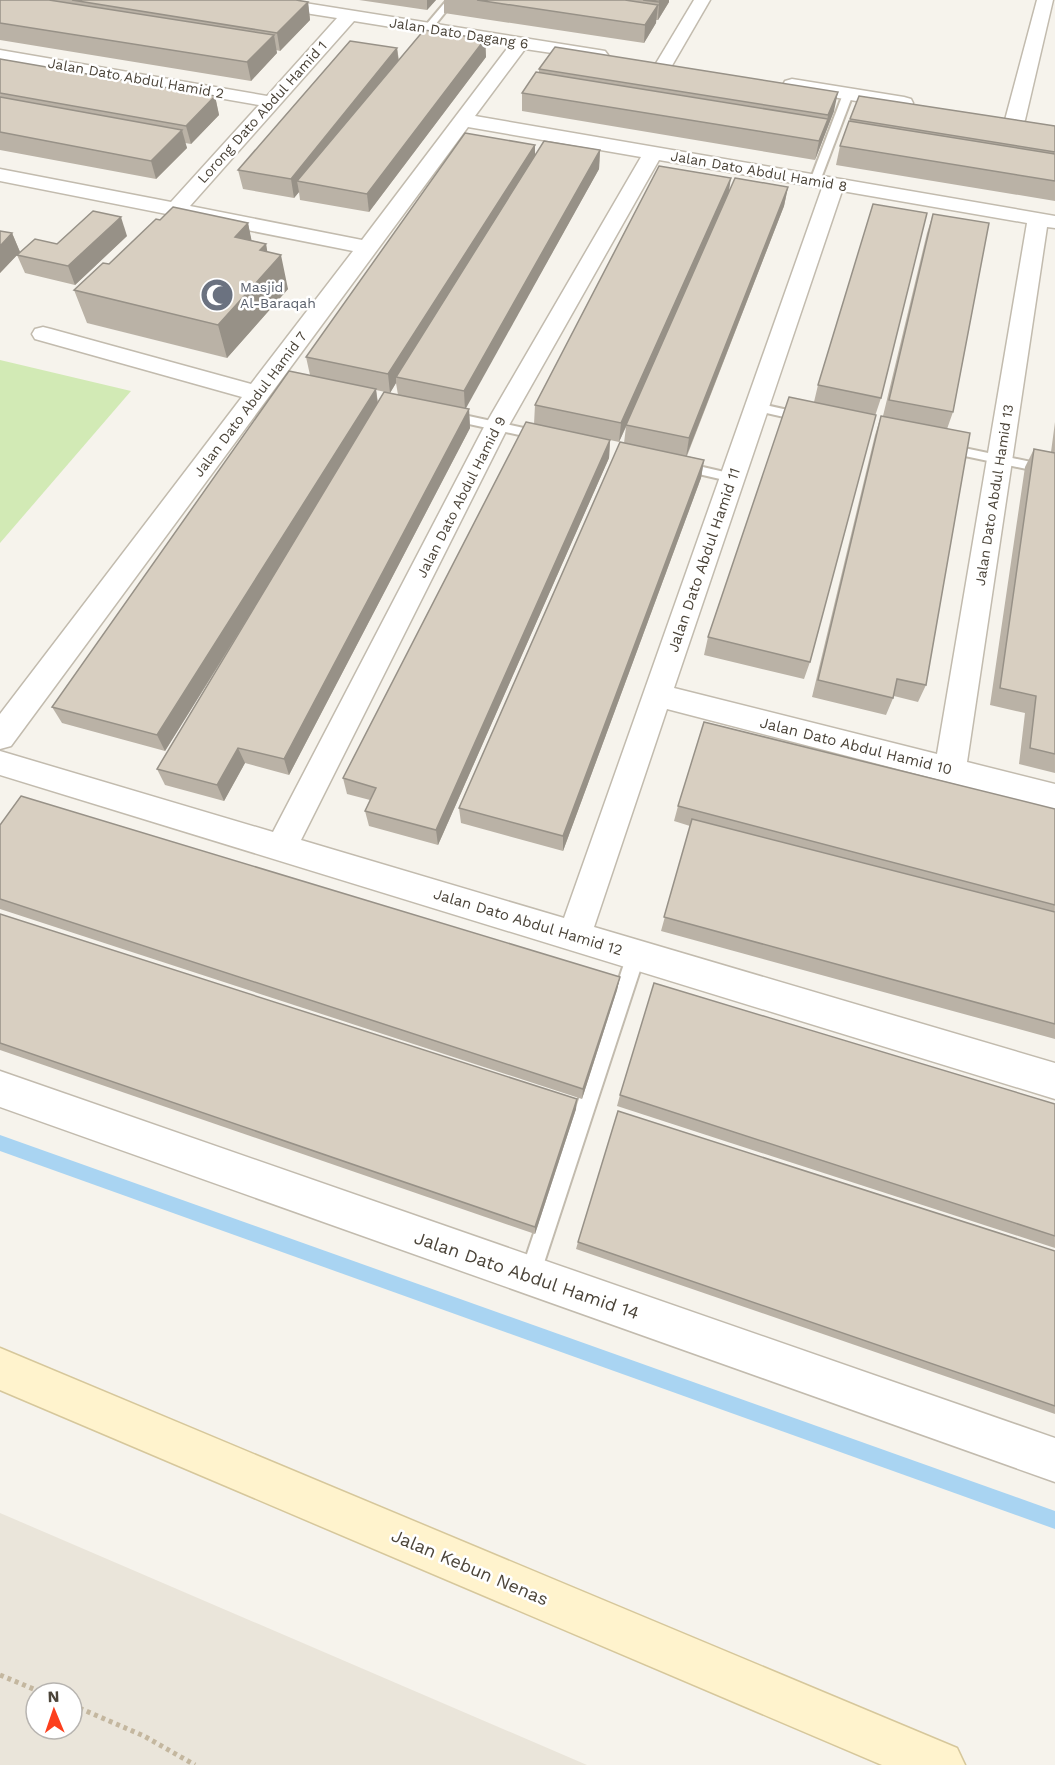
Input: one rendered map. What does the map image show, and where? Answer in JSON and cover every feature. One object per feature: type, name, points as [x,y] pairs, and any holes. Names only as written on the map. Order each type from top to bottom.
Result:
[{"type":"street","name":"Jalan Dato Dagang 6","points":[[254,0],[620,58]]},
{"type":"street","points":[[664,65],[702,0]]},
{"type":"street","points":[[1015,120],[1046,30],[1045,0]]},
{"type":"street","name":"Lorong Dato Abdul Hamid 1","points":[[175,210],[350,15]]},
{"type":"street","name":"Jalan Dato Abdul Hamid 7","points":[[0,737],[270,384],[368,247],[521,42]]},
{"type":"street","name":"Jalan Dato Abdul Hamid 2","points":[[0,55],[272,102]]},
{"type":"street","points":[[642,62],[687,69]]},
{"type":"street","points":[[779,83],[926,106]]},
{"type":"street","points":[[993,117],[1035,123]]},
{"type":"street","name":"Jalan Dato Abdul Hamid 8","points":[[463,120],[1047,221]]},
{"type":"street","name":"Jalan Dato Abdul Hamid 9","points":[[281,848],[496,427],[653,153]]},
{"type":"street","points":[[0,176],[368,247]]},
{"type":"street","name":"Jalan Dato Abdul Hamid 11","points":[[574,936],[757,407],[825,182]]},
{"type":"street","name":"Jalan Dato Abdul Hamid 13","points":[[950,770],[1000,459],[1047,221]]},
{"type":"street","points":[[43,334],[270,384]]},
{"type":"street","name":"Jalan Dato Abdul Hamid 10","points":[[657,695],[1055,797]]},
{"type":"street","name":"Jalan Dato Abdul Hamid 12","points":[[0,763],[1055,1081]]},
{"type":"street","name":"Jalan Dato Abdul Hamid 14","points":[[0,1089],[1055,1460]]},
{"type":"street","name":"Jalan Kebun Nenas","points":[[0,1369],[940,1765]]},
{"type":"lane","points":[[428,28],[451,0]]},
{"type":"lane","points":[[825,182],[848,94]]},
{"type":"lane","points":[[757,407],[815,420]]},
{"type":"lane","points":[[440,414],[553,439]]},
{"type":"lane","points":[[931,444],[1055,471]]},
{"type":"lane","points":[[665,463],[733,478]]},
{"type":"lane","points":[[530,1275],[636,954]]},
{"type":"path","points":[[0,1675],[24,1685]]},
{"type":"path","points":[[84,1710],[144,1736],[195,1765]]},
{"type":"shaded area","points":[[0,1513],[587,1765],[0,1765]]},
{"type":"green space","points":[[0,360],[131,391],[0,543]]},
{"type":"building","points":[[0,0],[49,0],[274,35],[247,62],[0,23]]},
{"type":"building","points":[[72,0],[296,0],[308,2],[277,33]]},
{"type":"building","points":[[477,0],[625,0],[658,5],[645,25]]},
{"type":"building","points":[[424,30],[485,39],[367,194],[297,181]]},
{"type":"building","points":[[350,41],[397,48],[291,179],[238,170]]},
{"type":"building","points":[[555,47],[838,92],[828,115],[539,69]]},
{"type":"building","points":[[0,59],[215,96],[186,126],[0,93]]},
{"type":"building","points":[[536,72],[828,119],[819,141],[522,93]]},
{"type":"building","points":[[859,96],[1055,126],[1055,152],[850,119]]},
{"type":"building","points":[[0,97],[182,130],[151,161],[0,132]]},
{"type":"building","points":[[849,121],[1055,154],[1055,181],[840,146]]},
{"type":"building","points":[[465,133],[535,145],[388,374],[306,357]]},
{"type":"building","points":[[544,141],[600,150],[464,391],[396,377]]},
{"type":"building","points":[[659,166],[731,178],[621,423],[535,405]]},
{"type":"building","points":[[735,178],[788,187],[689,438],[626,425]]},
{"type":"building","points":[[873,204],[927,213],[881,398],[818,385]]},
{"type":"building","points":[[173,207],[248,223],[235,237],[266,244],[260,250],[281,255],[218,325],[74,290],[103,263],[109,264],[156,219],[160,220]]},
{"type":"building","points":[[93,211],[121,217],[68,266],[17,255],[35,239],[57,244]]},
{"type":"building","points":[[933,214],[989,223],[953,412],[889,400]]},
{"type":"building","points":[[0,231],[12,233],[0,246]]},
{"type":"building","points":[[289,371],[376,389],[157,735],[52,707]]},
{"type":"building","points":[[384,392],[469,409],[284,759],[238,748],[217,785],[157,769]]},
{"type":"building","points":[[789,397],[876,415],[810,662],[708,637]]},
{"type":"building","points":[[881,416],[970,433],[926,685],[897,679],[893,698],[818,680]]},
{"type":"building","points":[[526,422],[610,440],[436,830],[365,811],[376,788],[343,778]]},
{"type":"building","points":[[620,442],[704,460],[563,836],[459,808]]},
{"type":"building","points":[[1034,449],[1055,453],[1055,754],[1030,748],[1036,696],[1000,688]]},
{"type":"building","points":[[704,722],[1055,809],[1055,905],[678,806]]},
{"type":"building","points":[[21,796],[620,977],[583,1089],[0,899],[0,825]]},
{"type":"building","points":[[692,819],[1055,912],[1055,1024],[664,917]]},
{"type":"building","points":[[0,914],[577,1099],[535,1227],[0,1043]]},
{"type":"building","points":[[654,983],[1055,1104],[1055,1236],[620,1095]]},
{"type":"building","points":[[618,1111],[1055,1251],[1055,1406],[578,1242]]},
{"type":"waterway","points":[[0,1143],[1055,1520]]},
{"type":"place","name":"Masjid Al-Baraqah","points":[[217,295]]}]
